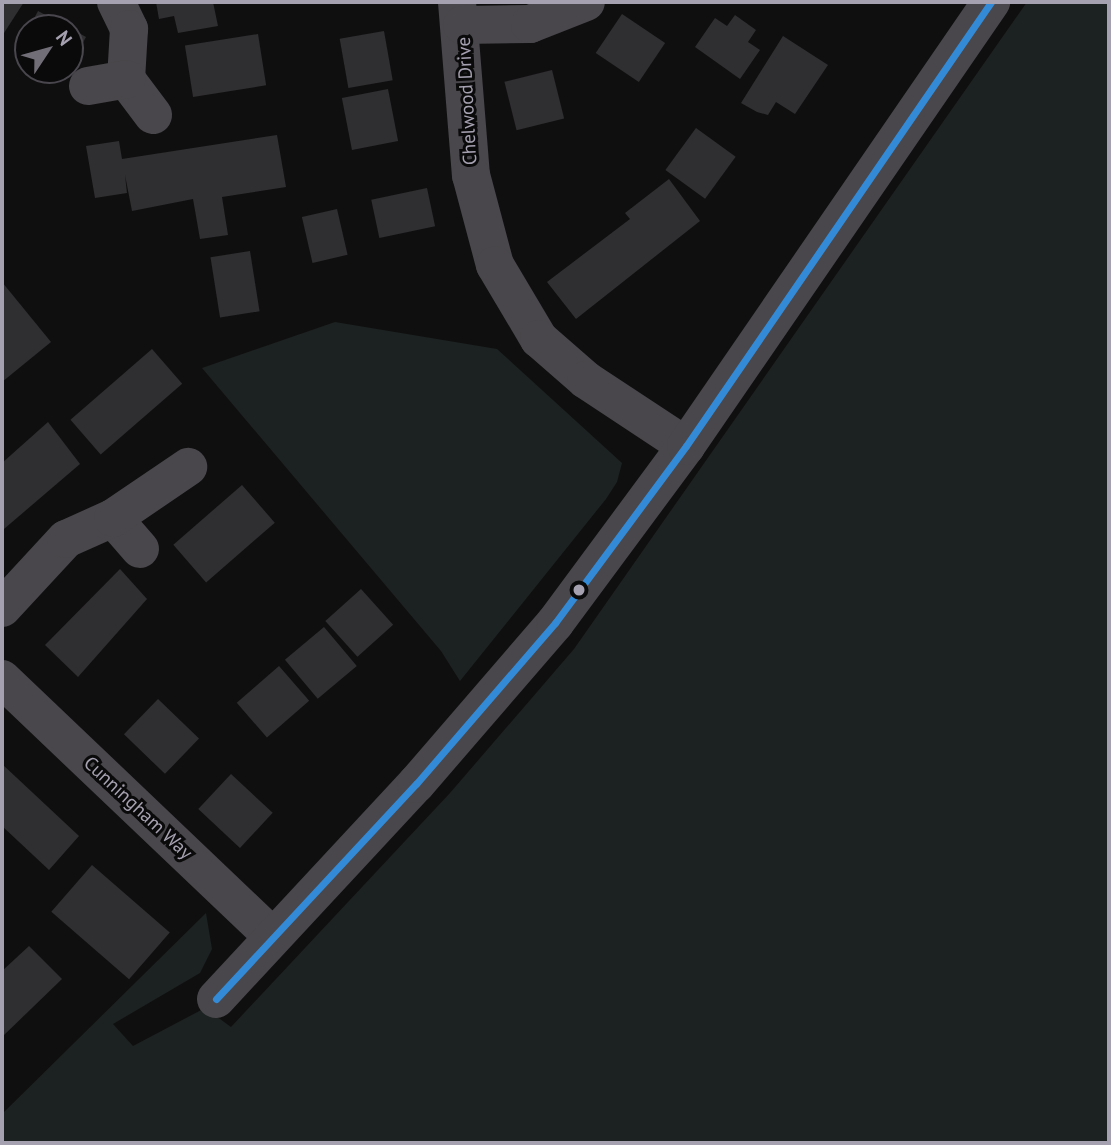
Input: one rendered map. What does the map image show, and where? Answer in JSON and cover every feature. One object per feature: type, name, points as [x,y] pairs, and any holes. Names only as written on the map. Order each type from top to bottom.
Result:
[{"type":"street","points":[[116,2],[129,29],[127,79],[153,115]]},
{"type":"street","points":[[460,13],[530,24],[586,2]]},
{"type":"street","points":[[216,999],[496,695],[589,579],[686,446],[991,2]]},
{"type":"street","name":"Chelwood Drive","points":[[460,13],[471,175],[495,265],[539,339],[586,380],[686,446]]},
{"type":"street","points":[[88,86],[127,79]]},
{"type":"street","points":[[2,608],[66,539],[113,518],[188,467]]},
{"type":"street","points":[[113,518],[140,549]]},
{"type":"street","name":"Cunningham Way","points":[[2,679],[273,937]]},
{"type":"shaded area","points":[[1027,2],[1109,2],[1109,1143],[2,1143],[2,1114],[206,913],[212,949],[200,973],[113,1024],[133,1046],[205,1008],[231,1027],[450,793],[574,649]]},
{"type":"shaded area","points":[[335,322],[497,349],[622,463],[617,482],[606,499],[460,681],[441,651],[202,368]]},
{"type":"building","points":[[2,2],[24,2],[4,33]]},
{"type":"building","points":[[156,2],[213,2],[218,26],[178,33],[174,16],[159,19]]},
{"type":"building","points":[[622,14],[665,43],[639,82],[596,53]]},
{"type":"building","points":[[735,15],[756,30],[748,42],[760,50],[740,79],[695,47],[715,18],[727,26]]},
{"type":"building","points":[[384,31],[393,80],[348,88],[340,39]]},
{"type":"building","points":[[258,34],[266,85],[193,97],[185,46]]},
{"type":"building","points":[[783,36],[828,65],[795,114],[776,102],[768,115],[741,103]]},
{"type":"building","points":[[552,70],[564,119],[517,130],[504,82]]},
{"type":"building","points":[[388,89],[398,141],[352,150],[342,98]]},
{"type":"building","points":[[696,128],[736,157],[705,199],[665,170]]},
{"type":"building","points":[[277,135],[286,187],[222,197],[228,235],[200,239],[193,199],[132,211],[125,175],[127,193],[95,198],[86,146],[119,141],[122,159]]},
{"type":"building","points":[[669,179],[700,221],[576,319],[547,282],[630,219],[625,213]]},
{"type":"building","points":[[427,188],[435,226],[379,238],[371,200]]},
{"type":"building","points":[[337,209],[348,255],[312,263],[302,217]]},
{"type":"building","points":[[250,251],[260,311],[220,318],[210,257]]},
{"type":"building","points":[[2,282],[51,342],[2,382]]},
{"type":"building","points":[[152,349],[182,384],[101,455],[70,420]]},
{"type":"building","points":[[48,422],[80,464],[4,529],[2,463]]},
{"type":"building","points":[[242,485],[275,523],[206,582],[173,545]]},
{"type":"building","points":[[120,569],[147,599],[78,677],[45,645]]},
{"type":"building","points":[[361,589],[393,625],[357,657],[325,621]]},
{"type":"building","points":[[324,627],[357,666],[318,699],[285,660]]},
{"type":"building","points":[[279,666],[309,701],[267,737],[237,703]]},
{"type":"building","points":[[158,699],[199,739],[165,774],[124,734]]},
{"type":"building","points":[[2,764],[79,836],[49,870],[2,826]]},
{"type":"building","points":[[231,774],[273,813],[240,848],[198,809]]},
{"type":"building","points":[[92,865],[170,933],[129,979],[51,912]]},
{"type":"building","points":[[29,946],[62,979],[2,1037],[2,971]]},
{"type":"transit line","points":[[216,999],[416,784],[555,623],[686,446],[991,2]]}]
